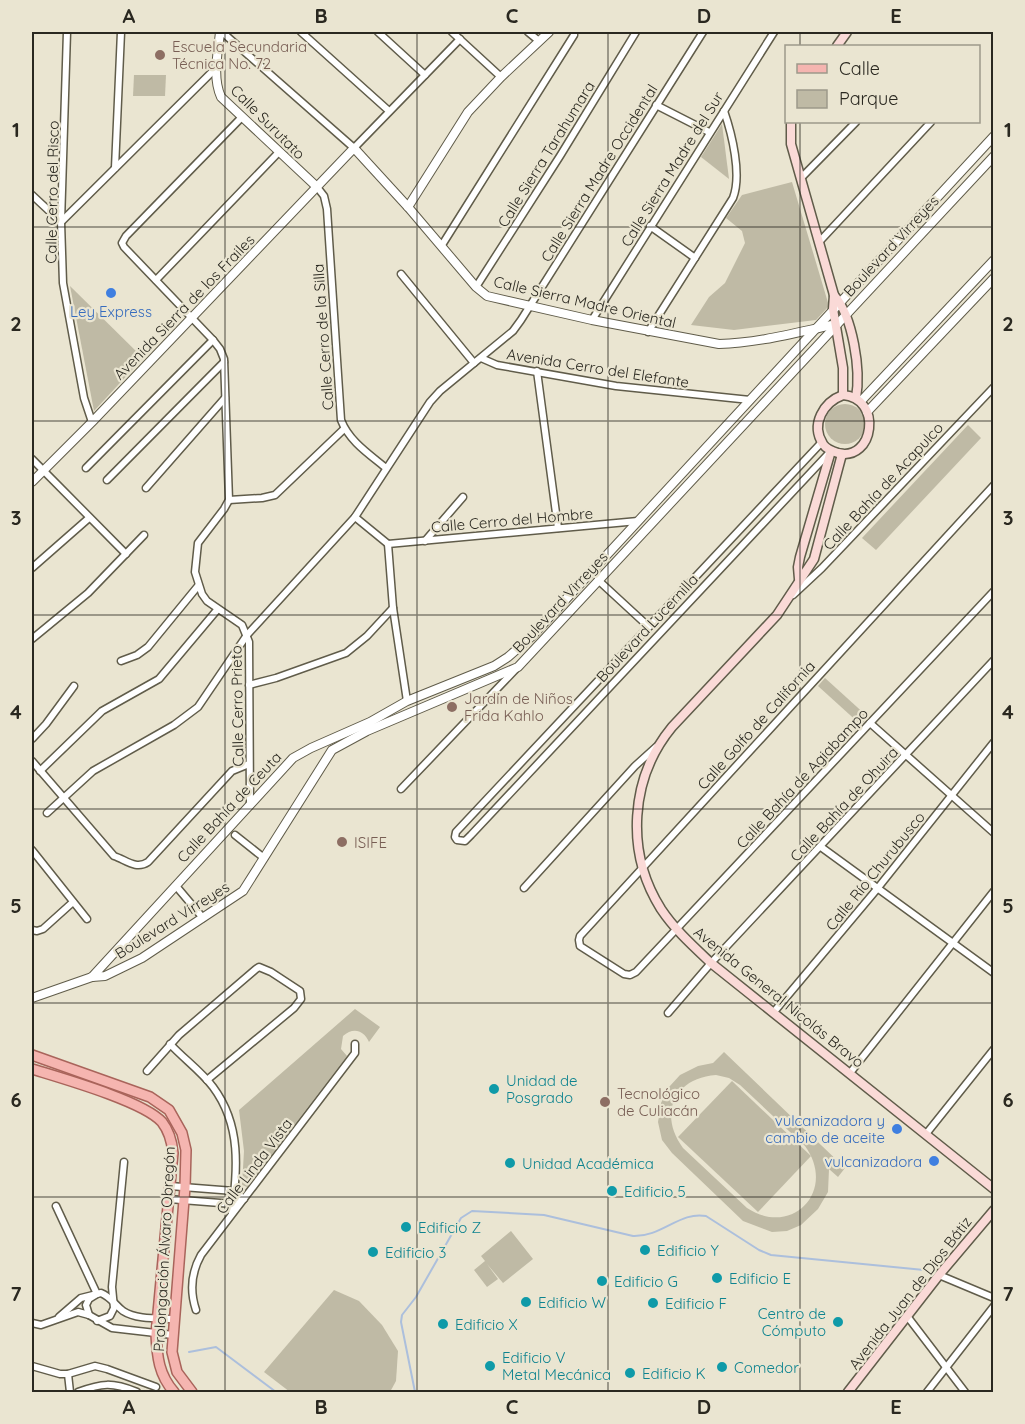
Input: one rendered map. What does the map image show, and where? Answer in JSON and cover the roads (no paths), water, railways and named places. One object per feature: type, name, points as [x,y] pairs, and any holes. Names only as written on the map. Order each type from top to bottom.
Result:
[{"type":"main road","points":[[838,45],[847,32]]},
{"type":"main road","points":[[791,123],[791,144],[836,302],[843,368],[843,396]]},
{"type":"main road","points":[[836,302],[845,315],[855,352],[858,400],[867,412],[869,421],[867,438],[857,450],[842,454],[831,451],[822,442],[818,427],[822,411],[835,399],[843,396],[858,400]]},
{"type":"main road","name":"Avenida General Nicolás Bravo","points":[[799,579],[800,556],[831,451]]},
{"type":"main road","name":"Avenida General Nicolás Bravo","points":[[842,454],[814,559],[807,571],[799,579],[788,600],[768,626],[672,727],[657,747],[645,772],[639,798],[637,828],[643,867],[660,907],[676,930],[711,963],[993,1189]]},
{"type":"main road","name":"Prolongación Álvaro Obregón","points":[[32,1055],[141,1093],[164,1106],[178,1123],[185,1141],[185,1186],[172,1352],[175,1366],[192,1392]]},
{"type":"main road","name":"Prolongación Álvaro Obregón","points":[[32,1069],[143,1108],[165,1127],[173,1153],[156,1334],[157,1356],[164,1379],[174,1392]]},
{"type":"main road","name":"Avenida Juan de Dios Bátiz","points":[[848,1392],[993,1210]]},
{"type":"street","name":"Calle Cerro del Risco","points":[[67,32],[61,222],[63,283],[84,398],[92,422]]},
{"type":"street","points":[[115,169],[120,32]]},
{"type":"street","points":[[221,32],[354,148],[460,39]]},
{"type":"street","name":"Calle Surutato","points":[[221,32],[216,68],[221,97],[316,187]]},
{"type":"street","points":[[302,32],[390,111]]},
{"type":"street","points":[[378,32],[425,75]]},
{"type":"street","points":[[452,32],[501,77]]},
{"type":"street","points":[[528,32],[539,41]]},
{"type":"street","points":[[408,207],[468,112],[549,32]]},
{"type":"street","name":"Calle Sierra Tarahumara","points":[[476,287],[636,32]]},
{"type":"street","name":"Calle Sierra Madre Occidental","points":[[47,813],[78,783],[104,764],[174,725],[194,711],[217,682],[247,635],[355,517],[430,402],[440,391],[513,331],[703,32]]},
{"type":"street","name":"Calle Sierra Madre del Sur","points":[[592,321],[774,32]]},
{"type":"street","points":[[441,245],[574,35]]},
{"type":"street","points":[[32,195],[61,222],[216,68]]},
{"type":"street","points":[[656,105],[709,132]]},
{"type":"street","points":[[648,332],[734,198],[737,188],[729,126],[724,111]]},
{"type":"street","points":[[121,661],[148,648],[198,586],[195,562],[198,543],[224,509],[229,498],[224,362],[220,349],[124,248],[122,243],[242,118]]},
{"type":"street","points":[[801,178],[855,123]]},
{"type":"street","points":[[820,241],[930,123]]},
{"type":"street","name":"Boulevard Virreyes","points":[[508,657],[531,636],[816,328],[836,302],[993,136]]},
{"type":"street","name":"Avenida Sierra de los Frailes","points":[[32,482],[193,318],[354,148]]},
{"type":"street","name":"Calle Sierra Madre Oriental","points":[[354,148],[476,287],[487,296],[592,321],[719,344],[738,344],[837,324]]},
{"type":"street","points":[[156,280],[278,153]]},
{"type":"street","name":"Boulevard Virreyes","points":[[92,977],[105,976],[132,964],[243,891],[332,750],[367,731],[518,667],[993,156]]},
{"type":"street","name":"Calle Cerro de la Silla","points":[[316,187],[324,196],[327,209],[340,408],[344,429],[354,441],[387,468]]},
{"type":"street","points":[[650,226],[695,258]]},
{"type":"street","points":[[858,400],[993,260]]},
{"type":"street","points":[[401,274],[474,363]]},
{"type":"street","points":[[867,412],[993,278]]},
{"type":"street","points":[[86,468],[213,340]]},
{"type":"street","name":"Avenida Cerro del Elefante","points":[[481,358],[497,364],[615,386],[750,400]]},
{"type":"street","points":[[107,480],[224,362]]},
{"type":"street","points":[[537,371],[558,528]]},
{"type":"street","name":"Calle Bahía de Acapulco","points":[[788,600],[822,568],[993,387]]},
{"type":"street","points":[[146,488],[225,398]]},
{"type":"street","points":[[229,498],[262,498],[275,495],[344,429]]},
{"type":"street","name":"Boulevard Lucernilla","points":[[822,442],[456,832],[454,837],[457,840],[465,841],[471,835],[831,451]]},
{"type":"street","points":[[32,459],[126,554]]},
{"type":"street","name":"Calle Golfo de California","points":[[624,974],[583,948],[579,940],[580,936],[993,485]]},
{"type":"street","points":[[425,541],[463,497]]},
{"type":"street","points":[[355,517],[388,544],[393,608],[407,701]]},
{"type":"street","points":[[32,568],[90,518]]},
{"type":"street","name":"Calle Cerro del Hombre","points":[[388,544],[638,521]]},
{"type":"street","points":[[32,639],[88,593],[144,535]]},
{"type":"street","points":[[598,580],[648,627]]},
{"type":"street","name":"Calle Cerro Prieto","points":[[198,586],[207,601],[242,625],[247,635],[249,646],[250,804]]},
{"type":"street","name":"Calle Bahía de Agiabampo","points":[[624,974],[630,975],[636,972],[993,591]]},
{"type":"street","points":[[249,685],[276,678],[346,653],[367,636],[393,608]]},
{"type":"street","points":[[40,771],[102,711],[159,679],[217,610]]},
{"type":"street","name":"Calle Bahía de Ceuta","points":[[32,998],[92,977],[290,761],[305,750],[370,722],[407,701],[479,672],[508,657]]},
{"type":"street","name":"Calle Bahía de Ohuira","points":[[668,1013],[711,963],[993,660]]},
{"type":"street","points":[[401,789],[518,667]]},
{"type":"street","points":[[479,672],[482,681]]},
{"type":"street","points":[[32,739],[74,686]]},
{"type":"street","points":[[870,723],[993,833]]},
{"type":"street","name":"Calle Río Churubusco","points":[[773,1012],[878,890],[993,742]]},
{"type":"street","points":[[524,888],[635,766],[657,747]]},
{"type":"street","points":[[32,761],[114,856],[131,864],[145,864],[232,771],[249,764]]},
{"type":"street","points":[[235,835],[264,858]]},
{"type":"street","points":[[820,847],[993,973]]},
{"type":"street","points":[[32,850],[87,919]]},
{"type":"street","points":[[176,886],[203,918]]},
{"type":"street","points":[[850,1073],[993,891]]},
{"type":"street","points":[[32,930],[42,929],[73,902]]},
{"type":"street","points":[[147,1071],[170,1044],[218,1000],[259,967],[266,969],[301,994],[301,999],[294,1008],[207,1080]]},
{"type":"street","points":[[170,1044],[207,1080],[224,1106],[234,1134],[237,1157],[232,1214]]},
{"type":"street","name":"Calle Linda Vista","points":[[196,1310],[192,1284],[197,1262],[355,1053],[355,1044]]},
{"type":"street","points":[[926,1134],[993,1049]]},
{"type":"street","points":[[97,1321],[110,1316],[114,1308],[112,1287],[124,1162]]},
{"type":"street","points":[[169,1199],[233,1204],[244,1199],[234,1191],[170,1186]]},
{"type":"street","points":[[56,1206],[97,1294]]},
{"type":"street","points":[[939,1275],[993,1298]]},
{"type":"street","points":[[89,1316],[86,1305],[97,1294]]},
{"type":"street","points":[[58,1318],[81,1298],[97,1294],[107,1296],[127,1313],[175,1319]]},
{"type":"street","points":[[927,1392],[993,1306]]},
{"type":"street","points":[[32,1323],[41,1325],[78,1312],[112,1328],[173,1335]]},
{"type":"street","points":[[907,1316],[965,1392]]},
{"type":"street","points":[[32,1366],[49,1372],[68,1374],[94,1366],[107,1369],[155,1390],[164,1379]]},
{"type":"street","points":[[68,1374],[70,1392]]},
{"type":"street","points":[[78,1392],[103,1384],[111,1384],[137,1392]]},
{"type":"waterway","points":[[415,1392],[401,1322],[402,1315],[416,1297],[461,1218],[472,1211],[544,1215],[633,1236],[653,1233],[688,1217],[706,1216],[759,1250],[771,1255],[924,1270]]},
{"type":"waterway","points":[[189,1352],[216,1347],[276,1392]]},
{"type":"place","name":"Escuela Secundaria Técnica No. 72","points":[[160,55]]},
{"type":"place","name":"Ley Express","points":[[111,293]]},
{"type":"place","name":"Jardín de Niños Frida Kahlo","points":[[452,707]]},
{"type":"place","name":"ISIFE","points":[[342,842]]},
{"type":"place","name":"Unidad de Posgrado","points":[[494,1089]]},
{"type":"place","name":"Tecnológico de Culiacán","points":[[605,1102]]},
{"type":"place","name":"vulcanizadora y cambio de aceite","points":[[897,1129]]},
{"type":"place","name":"vulcanizadora","points":[[934,1161]]},
{"type":"place","name":"Unidad Académica","points":[[510,1163]]},
{"type":"place","name":"Edificio 5","points":[[612,1191]]},
{"type":"place","name":"Edificio Z","points":[[406,1227]]},
{"type":"place","name":"Edificio Y","points":[[645,1250]]},
{"type":"place","name":"Edificio 3","points":[[373,1252]]},
{"type":"place","name":"Edificio E","points":[[717,1278]]},
{"type":"place","name":"Edificio G","points":[[602,1281]]},
{"type":"place","name":"Edificio W","points":[[526,1302]]},
{"type":"place","name":"Edificio F","points":[[653,1303]]},
{"type":"place","name":"Centro de Cómputo","points":[[838,1322]]},
{"type":"place","name":"Edificio X","points":[[443,1324]]},
{"type":"place","name":"Edificio V Metal Mecánica","points":[[490,1366]]},
{"type":"place","name":"Comedor","points":[[722,1367]]},
{"type":"place","name":"Edificio K","points":[[630,1373]]}]
